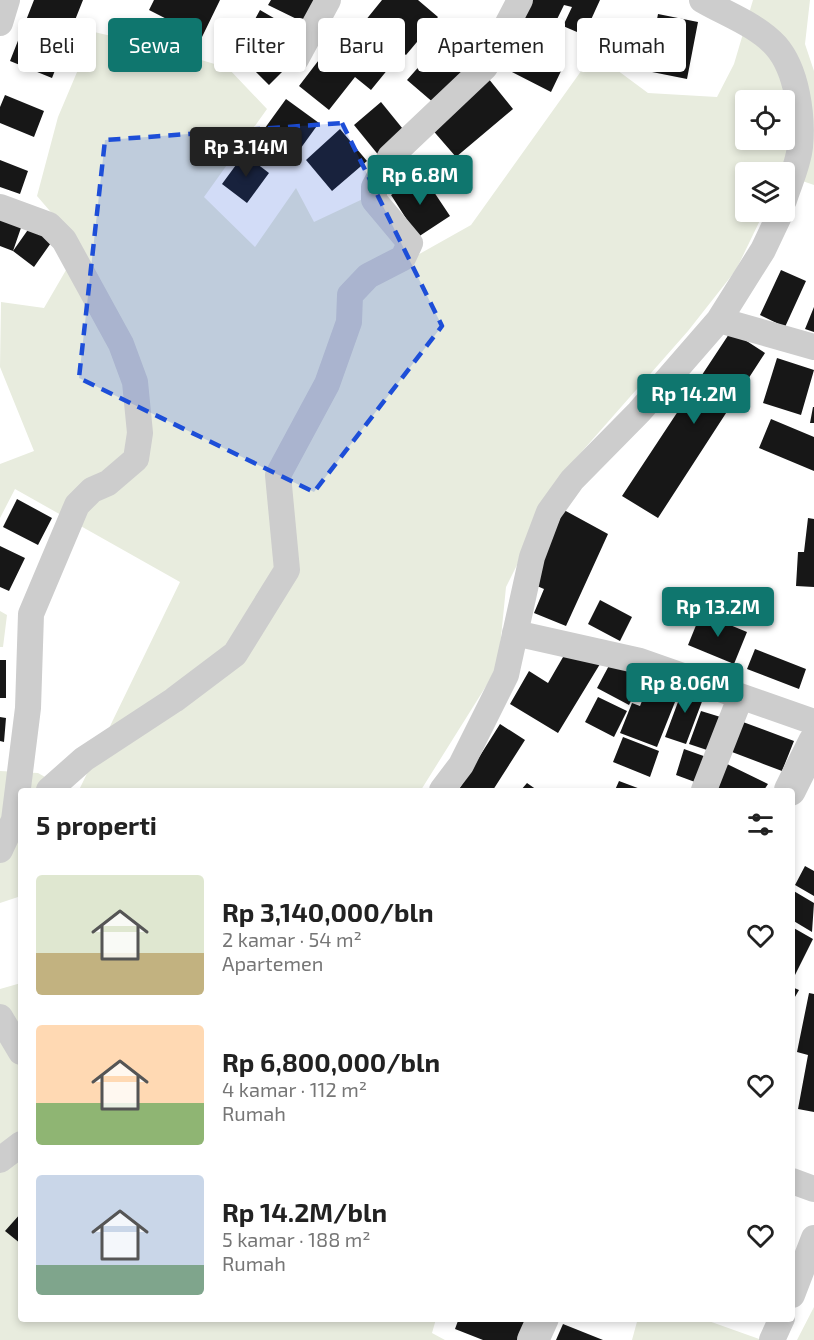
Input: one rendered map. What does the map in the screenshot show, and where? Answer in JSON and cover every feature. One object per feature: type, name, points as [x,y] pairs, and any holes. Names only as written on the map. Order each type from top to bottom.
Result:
[{"type":"street","points":[[0,23],[7,0]]},
{"type":"street","points":[[306,41],[328,0]]},
{"type":"street","points":[[50,788],[84,759],[174,700],[235,654],[287,570],[278,475],[327,384],[349,322],[350,295],[368,276],[403,258],[410,243],[374,200],[374,188],[390,157],[485,67],[520,0]]},
{"type":"street","points":[[702,0],[761,33],[777,47],[791,70],[799,117],[800,148],[795,164]]},
{"type":"street","points":[[0,207],[49,225],[64,240],[121,344],[135,382],[140,433],[136,459],[108,483],[92,490],[77,505],[31,614],[28,708],[21,788]]},
{"type":"street","points":[[444,788],[461,765],[506,675],[532,557],[549,512],[572,480],[639,412],[719,320],[763,250],[776,222]]},
{"type":"street","points":[[719,320],[814,347]]},
{"type":"street","points":[[515,633],[640,661],[740,698],[814,722]]},
{"type":"street","points":[[705,788],[740,698]]},
{"type":"street","points":[[791,788],[814,742]]},
{"type":"street","points":[[0,850],[18,817]]},
{"type":"street","points":[[0,1017],[18,1047]]},
{"type":"street","points":[[0,1160],[18,1146]]},
{"type":"street","points":[[795,1182],[814,1189]]},
{"type":"street","points":[[795,1287],[814,1238]]},
{"type":"street","points":[[533,1340],[541,1322]]},
{"type":"street","points":[[772,1340],[780,1322]]},
{"type":"highlighted area","points":[[342,123],[442,326],[314,492],[79,378],[105,140]]},
{"type":"shaded area","points":[[753,0],[810,0],[805,44],[814,71],[814,185],[795,178],[795,162],[735,162],[735,222],[759,222],[736,270],[688,331],[563,473],[506,587],[498,667],[422,788],[80,788],[180,582],[15,489],[0,518],[0,464],[34,451],[0,367],[1,302],[44,308],[80,246],[37,196],[58,117],[77,72],[96,72],[96,32],[108,35],[108,72],[202,72],[202,60],[214,64],[214,72],[232,72],[267,109],[204,197],[255,247],[296,188],[314,222],[365,198],[414,257],[471,225],[580,72],[620,72],[648,93],[717,97],[734,64]]},
{"type":"shaded area","points":[[0,611],[7,615],[3,647],[0,647]]},
{"type":"shaded area","points":[[0,771],[38,773],[64,788],[18,788],[18,897],[0,903]]},
{"type":"shaded area","points":[[18,984],[18,1322],[435,1322],[432,1333],[445,1340],[0,1340],[0,989]]},
{"type":"shaded area","points":[[814,1307],[814,1340],[797,1340]]},
{"type":"shaded area","points":[[637,1322],[711,1322],[762,1340],[632,1340]]},
{"type":"building","points":[[34,0],[83,0],[76,18],[27,18]]},
{"type":"building","points":[[154,0],[220,0],[202,37],[202,18],[165,18],[149,10]]},
{"type":"building","points":[[271,0],[327,0],[313,27],[306,24],[306,18],[295,18],[268,5]]},
{"type":"building","points":[[382,0],[418,0],[438,17],[417,18],[417,42],[406,55],[405,18],[367,18]]},
{"type":"building","points":[[527,0],[600,0],[592,18],[577,18],[577,32],[565,27],[572,7],[564,5],[558,18],[518,18]]},
{"type":"building","points":[[260,10],[274,18],[256,18]]},
{"type":"building","points":[[658,14],[678,18],[657,18]]},
{"type":"building","points":[[686,20],[698,22],[687,79],[652,72],[686,72]]},
{"type":"building","points":[[18,41],[18,64],[10,61]]},
{"type":"building","points":[[318,61],[318,72],[386,72],[371,90],[355,77],[329,110],[299,86]]},
{"type":"building","points":[[417,69],[417,72],[465,72],[435,104],[407,80]]},
{"type":"building","points":[[37,72],[54,72],[52,78]]},
{"type":"building","points":[[256,72],[282,72],[269,85]]},
{"type":"building","points":[[512,72],[561,72],[551,92]]},
{"type":"building","points":[[488,78],[513,109],[456,157],[430,127]]},
{"type":"building","points":[[5,95],[44,111],[34,137],[0,123],[0,107]]},
{"type":"building","points":[[286,99],[319,123],[290,163],[257,139]]},
{"type":"building","points":[[381,102],[407,134],[380,157],[354,125]]},
{"type":"building","points":[[340,129],[367,161],[332,191],[306,160]]},
{"type":"building","points":[[244,154],[269,173],[247,203],[222,184]]},
{"type":"building","points":[[0,160],[28,171],[20,194],[0,187]]},
{"type":"building","points":[[422,174],[450,216],[418,237],[391,195]]},
{"type":"building","points":[[0,214],[23,222],[13,251],[0,246]]},
{"type":"building","points":[[32,224],[53,240],[34,267],[13,251]]},
{"type":"building","points":[[781,270],[806,281],[785,327],[760,315]]},
{"type":"building","points":[[814,307],[814,332],[805,329]]},
{"type":"building","points":[[731,331],[765,353],[658,518],[622,496]]},
{"type":"building","points":[[777,358],[814,370],[801,415],[763,403]]},
{"type":"building","points":[[813,407],[814,423],[810,423]]},
{"type":"building","points":[[771,419],[814,437],[814,471],[759,448]]},
{"type":"building","points":[[17,499],[52,518],[38,545],[3,527]]},
{"type":"building","points":[[564,510],[608,534],[566,626],[534,613],[544,589],[530,583]]},
{"type":"building","points":[[808,518],[814,519],[814,587],[796,586],[798,552],[804,552]]},
{"type":"building","points":[[0,546],[25,558],[9,591],[0,587]]},
{"type":"building","points":[[600,600],[632,617],[620,641],[588,624]]},
{"type":"building","points":[[701,613],[747,632],[734,664],[688,645]]},
{"type":"building","points":[[570,645],[600,664],[558,733],[510,704],[529,671],[548,683]]},
{"type":"building","points":[[755,649],[806,669],[799,689],[747,669]]},
{"type":"building","points":[[613,658],[645,674],[629,705],[597,688]]},
{"type":"building","points":[[0,660],[6,660],[6,698],[0,698]]},
{"type":"building","points":[[685,683],[706,691],[686,744],[665,737]]},
{"type":"building","points":[[648,686],[677,697],[657,747],[620,733],[632,703],[640,706]]},
{"type":"building","points":[[598,697],[627,711],[614,737],[585,722]]},
{"type":"building","points":[[701,711],[727,719],[716,753],[689,744]]},
{"type":"building","points":[[0,717],[6,718],[4,742],[0,741]]},
{"type":"building","points":[[743,722],[794,741],[782,771],[732,752]]},
{"type":"building","points":[[500,724],[525,740],[494,788],[460,788]]},
{"type":"building","points":[[623,737],[659,751],[650,777],[613,762]]},
{"type":"building","points":[[684,749],[712,759],[703,785],[676,775]]},
{"type":"building","points":[[725,763],[768,784],[765,788],[713,788]]},
{"type":"building","points":[[619,781],[638,788],[616,788]]},
{"type":"building","points":[[527,783],[534,788],[523,788]]},
{"type":"building","points":[[805,866],[814,871],[814,896],[795,885]]},
{"type":"building","points":[[795,892],[814,903],[812,932],[795,922]]},
{"type":"building","points":[[795,929],[813,939],[795,975]]},
{"type":"building","points":[[809,993],[814,994],[814,1112],[798,1109],[808,1055],[797,1052]]},
{"type":"building","points":[[18,1216],[18,1242],[5,1231]]},
{"type":"building","points":[[458,1322],[532,1322],[525,1340],[483,1340],[455,1329]]},
{"type":"building","points":[[563,1324],[603,1340],[556,1340]]}]
